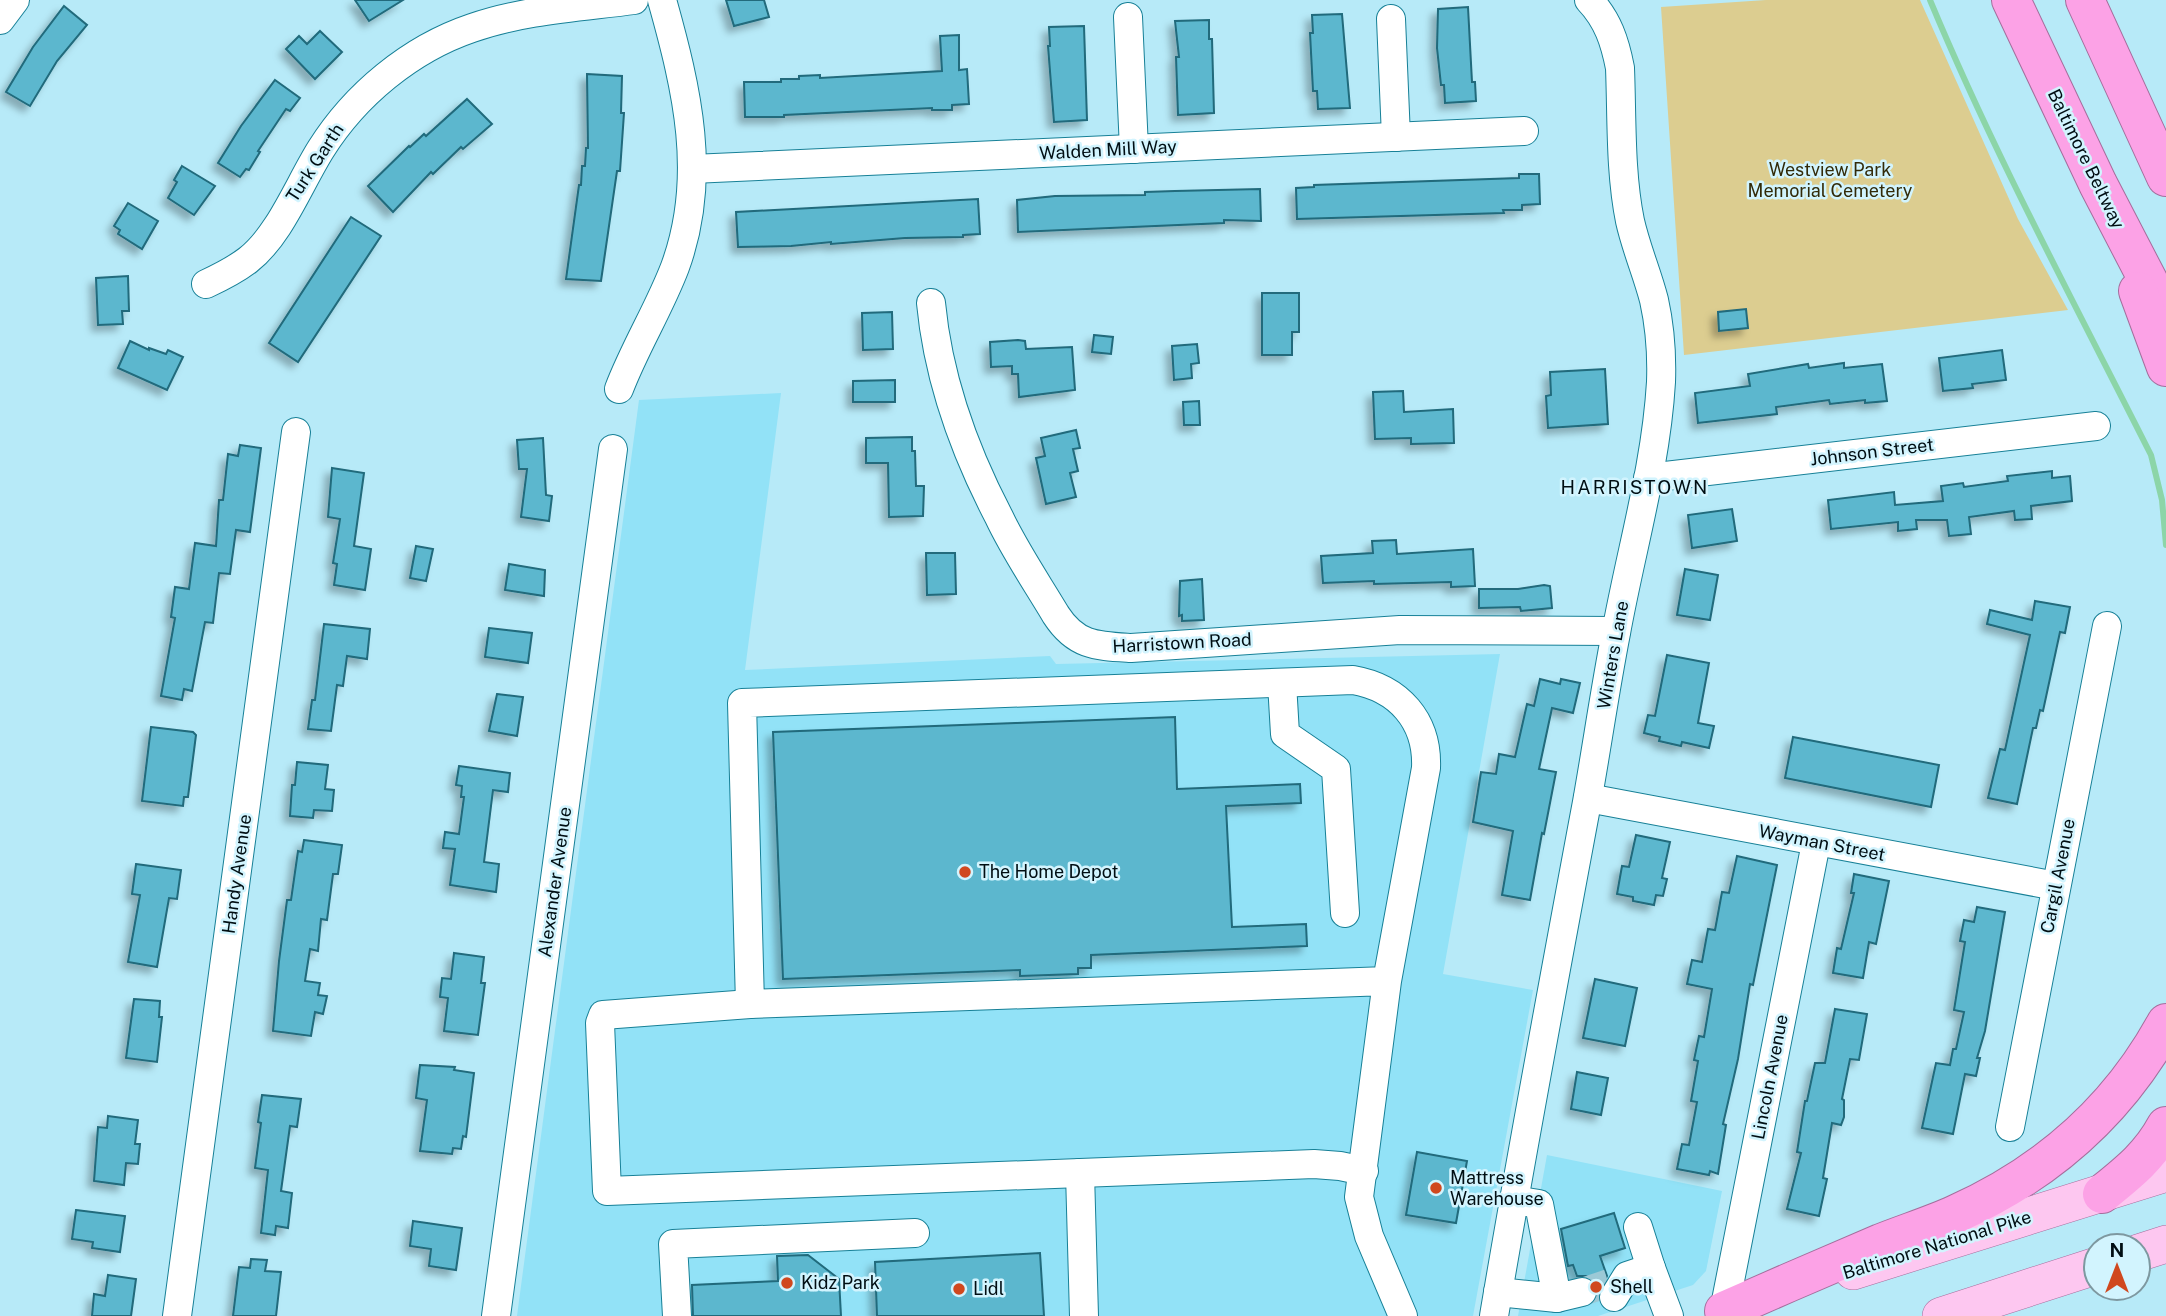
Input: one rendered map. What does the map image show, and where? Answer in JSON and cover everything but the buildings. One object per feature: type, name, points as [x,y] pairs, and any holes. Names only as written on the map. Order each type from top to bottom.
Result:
[{"type":"highway","name":"Baltimore Beltway","points":[[2011,0],[2098,184],[2166,316]]},
{"type":"highway","points":[[2086,0],[2166,126]]},
{"type":"highway","points":[[2086,0],[2166,177]]},
{"type":"highway","points":[[2098,184],[2166,367]]},
{"type":"highway","points":[[1716,1313],[1955,1214],[2003,1191],[2042,1166],[2084,1131],[2115,1100],[2166,1023]]},
{"type":"highway","points":[[2102,1194],[2139,1165],[2166,1126]]},
{"type":"main road","name":"Baltimore National Pike","points":[[1716,1313],[2166,1173]]},
{"type":"main road","points":[[1941,1316],[2082,1271]]},
{"type":"street","points":[[0,20],[15,0]]},
{"type":"street","name":"Turk Garth","points":[[206,284],[228,274],[249,259],[268,239],[322,148],[343,119],[374,86],[407,60],[472,28],[504,19],[634,0]]},
{"type":"street","points":[[620,389],[676,264],[688,214],[692,169],[691,125],[662,0]]},
{"type":"street","name":"Winters Lane","points":[[1496,1304],[1616,631],[1659,413],[1662,351],[1654,300],[1629,211],[1620,68],[1610,29],[1590,0]]},
{"type":"street","points":[[1128,17],[1134,149]]},
{"type":"street","points":[[1391,19],[1396,137]]},
{"type":"street","name":"Walden Mill Way","points":[[692,169],[1524,131]]},
{"type":"street","name":"Harristown Road","points":[[931,303],[937,341],[955,410],[978,474],[1000,520],[1064,628],[1088,643],[1132,648],[1400,630],[1616,631]]},
{"type":"street","name":"Johnson Street","points":[[1648,478],[2096,426]]},
{"type":"street","name":"Handy Avenue","points":[[177,1316],[296,432]]},
{"type":"street","name":"Alexander Avenue","points":[[496,1316],[612,449]]},
{"type":"street","name":"Cargil Avenue","points":[[2010,1127],[2108,626]]},
{"type":"street","points":[[750,1004],[742,703],[1353,680],[1367,683],[1398,698],[1422,731],[1427,750],[1387,981],[1359,1197],[1362,1215],[1404,1316]]},
{"type":"street","points":[[1282,683],[1285,734],[1336,769],[1345,913]]},
{"type":"street","name":"Wayman Street","points":[[1588,798],[2056,886]]},
{"type":"street","name":"Lincoln Avenue","points":[[1716,1313],[1816,842]]},
{"type":"street","points":[[1364,1171],[1314,1164],[607,1191],[600,1023],[603,1015],[750,1004],[1387,981]]},
{"type":"street","points":[[1080,1174],[1084,1316]]},
{"type":"street","points":[[1496,1304],[1574,1298],[1539,1204],[1513,1200]]},
{"type":"street","points":[[1638,1227],[1621,1278],[1669,1316]]},
{"type":"street","points":[[677,1316],[673,1244],[915,1233]]},
{"type":"shaded area","points":[[781,393],[745,670],[1050,656],[1056,664],[1500,654],[1443,974],[1533,990],[1473,1316],[517,1316],[639,400]]},
{"type":"shaded area","points":[[1547,1155],[1722,1191],[1706,1271],[1693,1285],[1598,1316],[1518,1316]]},
{"type":"green space","name":"Westview Park Memorial Cemetery","points":[[1766,0],[1920,0],[2018,219],[2068,310],[1684,355],[1661,7]]},
{"type":"waterway","points":[[1930,0],[2008,173],[2151,455],[2162,500],[2166,545]]},
{"type":"tunnel","points":[[1582,1292],[1609,1283]]},
{"type":"place","name":"The Home Depot","points":[[965,872]]},
{"type":"place","name":"Mattress Warehouse","points":[[1436,1188]]},
{"type":"place","name":"Kidz Park","points":[[787,1283]]},
{"type":"place","name":"Shell","points":[[1596,1287]]},
{"type":"place","name":"Lidl","points":[[959,1289]]},
{"type":"district","name":"HARRISTOWN","points":[[1635,487]]}]
